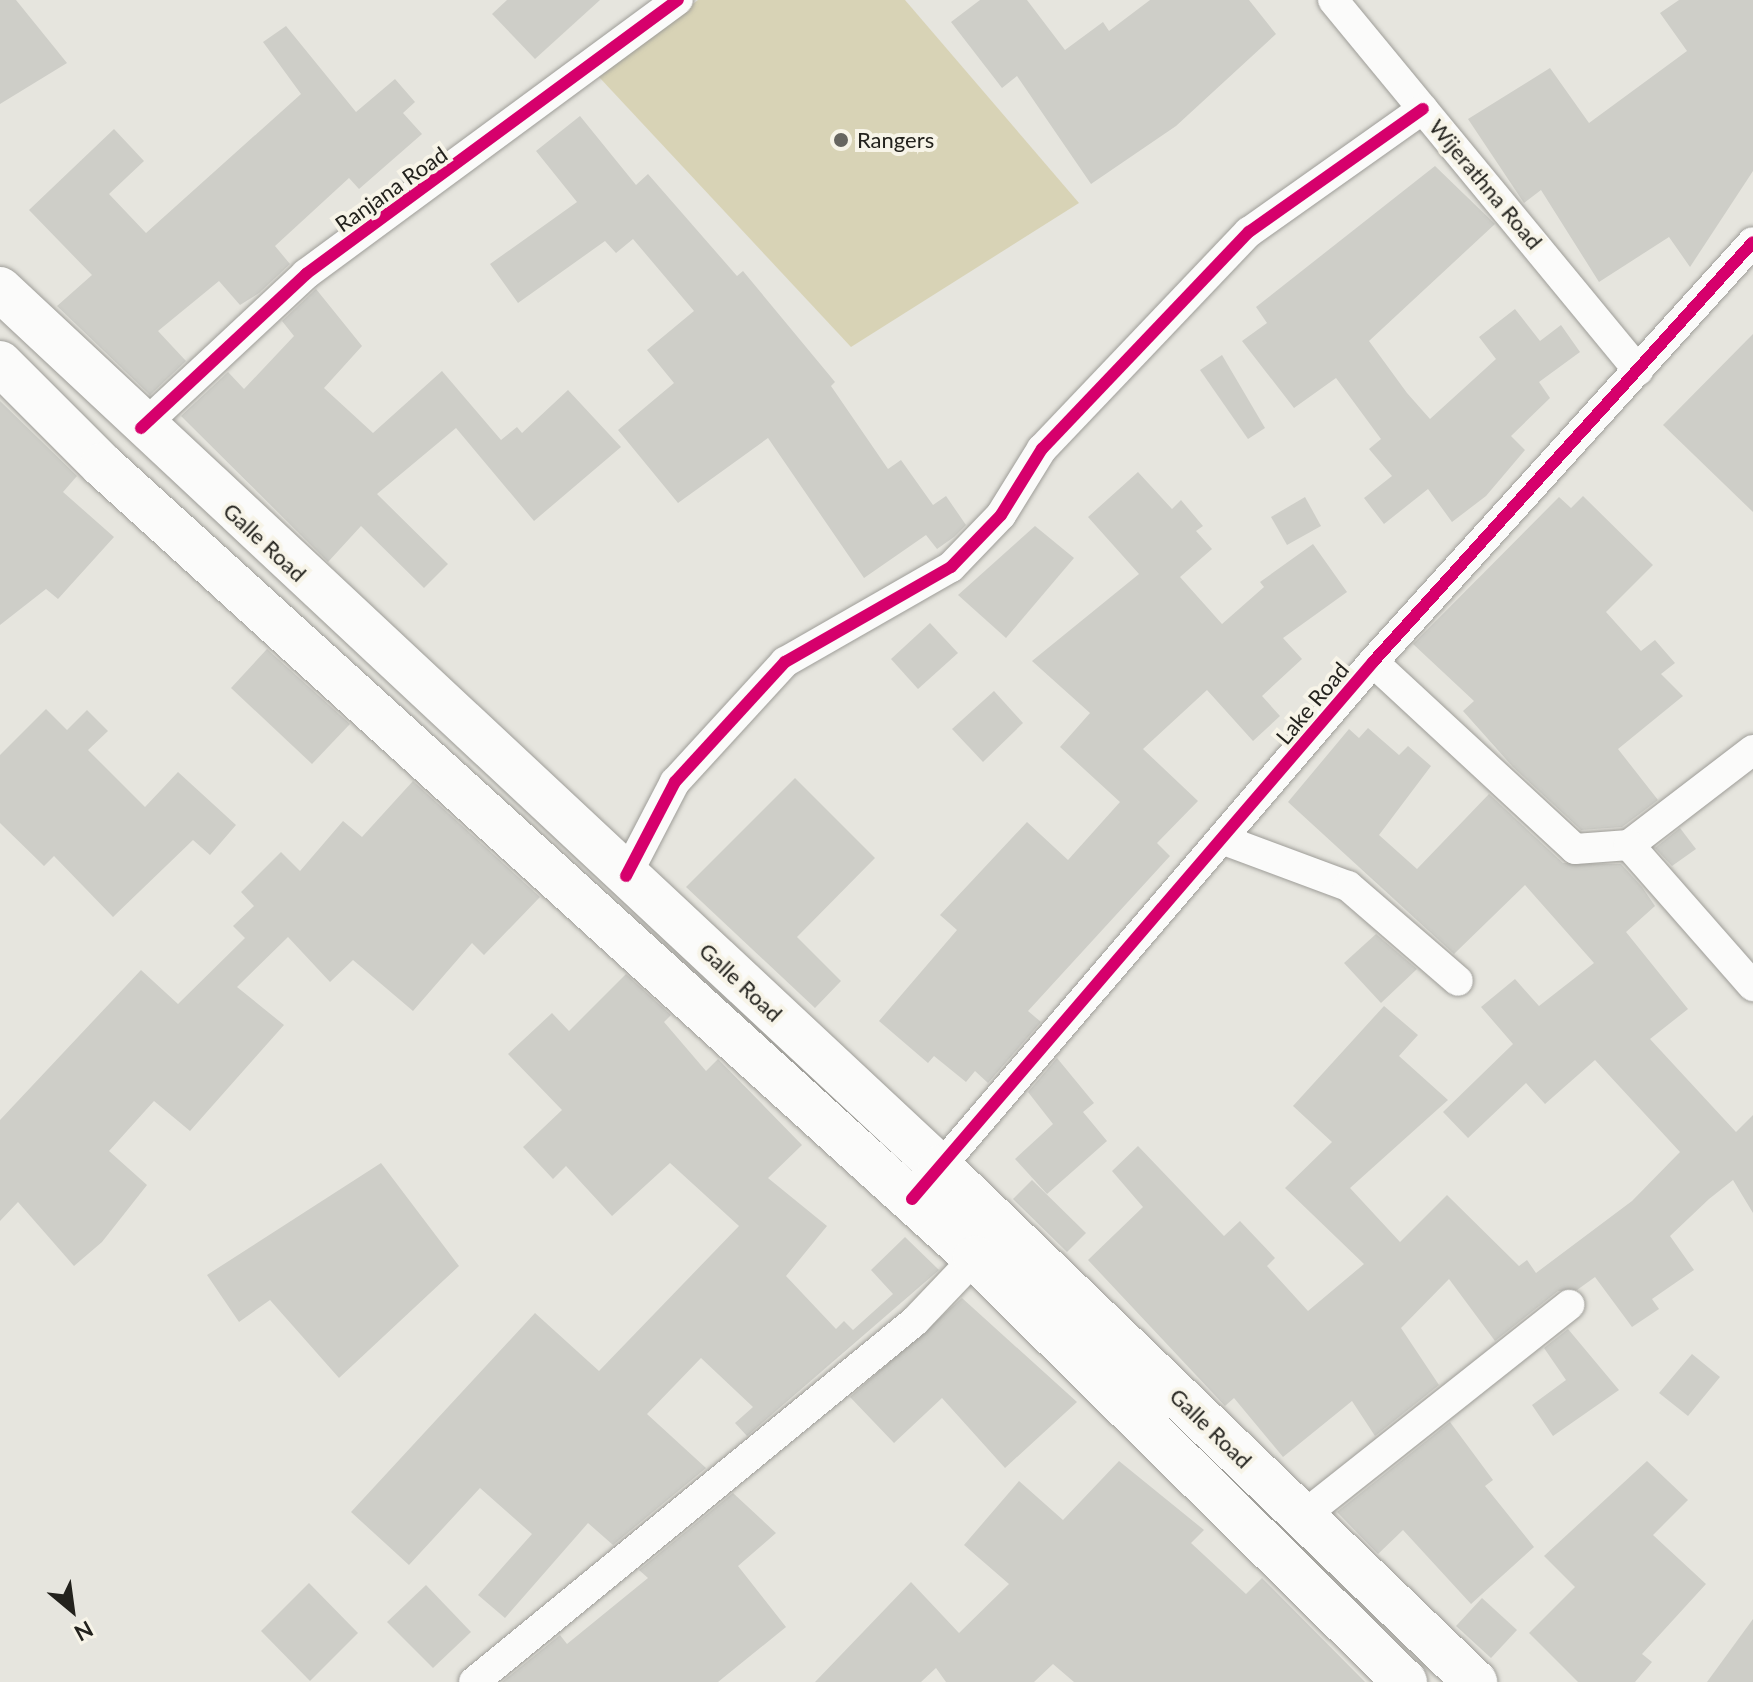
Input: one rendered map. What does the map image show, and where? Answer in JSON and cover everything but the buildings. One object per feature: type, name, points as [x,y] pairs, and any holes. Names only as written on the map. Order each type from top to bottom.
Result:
[{"type":"highway","name":"Galle Road","points":[[0,289],[141,428],[940,1167],[1475,1682]]},
{"type":"highway","name":"Galle Road","points":[[0,363],[102,465],[975,1258],[1405,1682]]},
{"type":"street","name":"Ranjana Road","points":[[141,428],[306,274],[678,0]]},
{"type":"street","name":"Wijerathna Road","points":[[1333,0],[1638,370]]},
{"type":"street","points":[[626,876],[675,782],[785,662],[951,567],[1001,515],[1042,449],[1249,232],[1423,109]]},
{"type":"street","name":"Lake Road","points":[[912,1199],[1224,840],[1373,662],[1753,242]]},
{"type":"street","points":[[1373,662],[1575,849],[1629,845],[1753,750]]},
{"type":"street","points":[[1224,840],[1348,886],[1458,981]]},
{"type":"street","points":[[1629,845],[1753,986]]},
{"type":"street","points":[[474,1682],[926,1312],[975,1258]]},
{"type":"street","points":[[1303,1516],[1569,1305]]},
{"type":"shaded area","name":"Rangers","points":[[698,0],[905,0],[1079,203],[851,347],[599,77]]},
{"type":"cycle path","points":[[141,428],[306,274],[678,0]]},
{"type":"cycle path","points":[[626,876],[675,782],[785,662],[951,567],[1001,515],[1042,449],[1249,232],[1423,109]]},
{"type":"cycle path","points":[[912,1199],[1373,662],[1753,242]]},
{"type":"place","name":"Rangers","points":[[841,140]]}]
